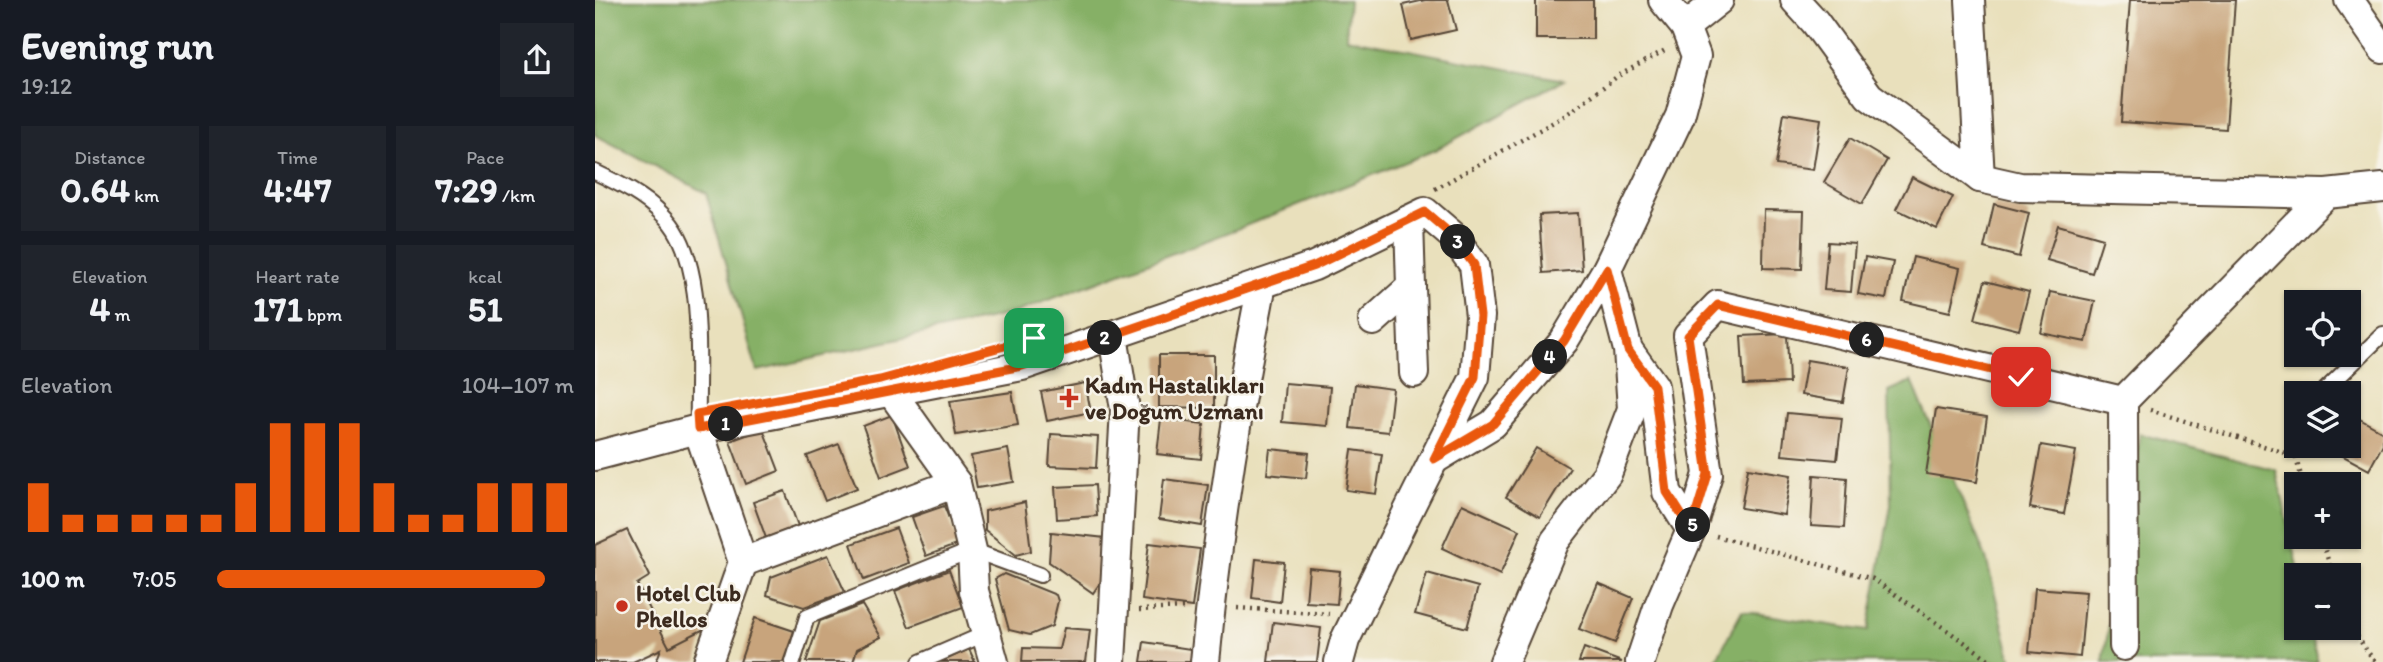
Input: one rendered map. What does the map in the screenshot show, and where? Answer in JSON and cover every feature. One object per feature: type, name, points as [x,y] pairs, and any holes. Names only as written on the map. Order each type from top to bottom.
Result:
[{"type":"street","points":[[1434,459],[1493,424],[1564,341],[1607,269],[1680,116],[1696,56],[1685,27],[1663,0]]},
{"type":"street","points":[[1685,27],[1720,0]]},
{"type":"street","points":[[1795,0],[1815,22],[1869,96],[1980,178],[2020,187],[2326,194],[2383,188]]},
{"type":"street","points":[[1970,0],[1980,178]]},
{"type":"street","points":[[2349,0],[2383,49]]},
{"type":"street","points":[[2124,646],[2123,401],[2326,194]]},
{"type":"street","points":[[595,456],[698,429],[1022,366],[1314,266],[1425,212],[1453,236],[1474,265],[1480,316],[1475,377],[1345,640],[1339,662]]},
{"type":"street","points":[[1409,220],[1414,373]]},
{"type":"street","points":[[1504,662],[1555,541],[1607,474],[1632,408],[1628,350],[1607,269]]},
{"type":"street","points":[[1205,662],[1245,369],[1262,284]]},
{"type":"street","points":[[1373,321],[1411,287]]},
{"type":"street","points":[[1640,662],[1659,605],[1691,530],[1708,474],[1688,336],[1718,305],[2123,401]]},
{"type":"street","points":[[1111,662],[1125,409],[1113,336]]},
{"type":"street","points":[[1628,350],[1654,386],[1667,492],[1691,530]]},
{"type":"street","points":[[892,393],[956,483],[972,550],[974,591],[994,662]]},
{"type":"street","points":[[698,429],[743,562],[708,662]]},
{"type":"street","points":[[743,562],[956,483]]},
{"type":"lane","points":[[595,172],[637,193],[666,216],[685,245],[697,298],[698,429]]},
{"type":"lane","points":[[2334,381],[2383,334]]},
{"type":"lane","points":[[793,662],[807,617],[972,550],[1040,575]]},
{"type":"lane","points":[[920,662],[987,634]]},
{"type":"path","points":[[1433,190],[1566,114],[1618,76],[1673,46],[1689,83]]},
{"type":"path","points":[[2123,401],[2295,456],[2300,472]]},
{"type":"path","points":[[1691,530],[1873,579],[1993,662]]},
{"type":"path","points":[[1114,611],[1211,607],[1330,614],[1329,624]]},
{"type":"path","points":[[2360,640],[2375,662]]},
{"type":"green space","points":[[595,0],[1349,0],[1346,38],[1564,80],[1435,150],[1240,228],[1014,313],[757,371],[706,193],[595,135]]},
{"type":"green space","points":[[1912,381],[1986,558],[2012,662],[1715,662],[1742,611],[1868,631],[1891,505],[1889,391]]},
{"type":"green space","points":[[2140,434],[2276,470],[2284,505],[2284,549],[2294,549],[2297,563],[2284,563],[2284,640],[2313,640],[2317,662],[2103,662]]},
{"type":"building","points":[[1425,0],[1448,0],[1456,30],[1411,40],[1403,5]]},
{"type":"building","points":[[1536,0],[1593,0],[1593,39],[1536,39]]},
{"type":"building","points":[[2130,0],[2235,0],[2226,129],[2121,122]]},
{"type":"building","points":[[1784,113],[1821,119],[1813,170],[1776,165]]},
{"type":"building","points":[[1850,138],[1887,160],[1862,204],[1824,182]]},
{"type":"building","points":[[1912,177],[1953,197],[1937,229],[1896,209]]},
{"type":"building","points":[[1994,204],[2029,213],[2019,257],[1984,248]]},
{"type":"building","points":[[1764,210],[1804,211],[1802,269],[1763,268]]},
{"type":"building","points":[[1578,213],[1582,270],[1543,273],[1539,215]]},
{"type":"building","points":[[2058,225],[2103,238],[2092,273],[2047,260]]},
{"type":"building","points":[[1828,242],[1855,244],[1851,292],[1824,290]]},
{"type":"building","points":[[1865,257],[1893,262],[1886,299],[1858,294]]},
{"type":"building","points":[[1913,257],[1960,268],[1950,312],[1903,301]]},
{"type":"building","points":[[1985,281],[2029,292],[2019,330],[1975,319]]},
{"type":"building","points":[[2050,292],[2095,301],[2086,342],[2041,333]]},
{"type":"building","points":[[1787,334],[1789,383],[1744,385],[1741,336]]},
{"type":"building","points":[[1159,355],[1214,355],[1214,408],[1159,407]]},
{"type":"building","points":[[1807,360],[1849,367],[1843,402],[1801,395]]},
{"type":"building","points":[[1085,383],[1091,412],[1047,421],[1041,392]]},
{"type":"building","points":[[1285,383],[1330,387],[1327,426],[1282,422]]},
{"type":"building","points":[[1355,384],[1393,389],[1388,432],[1350,428]]},
{"type":"building","points":[[1012,392],[1018,425],[956,435],[950,401]]},
{"type":"building","points":[[1936,409],[1987,417],[1977,482],[1926,474]]},
{"type":"building","points":[[1787,413],[1842,418],[1837,460],[1782,455]]},
{"type":"building","points":[[892,415],[910,466],[881,477],[863,426]]},
{"type":"building","points":[[1161,419],[1204,424],[1201,459],[1157,454]]},
{"type":"building","points":[[2361,420],[2383,432],[2383,444],[2369,470],[2347,458],[2361,458]]},
{"type":"building","points":[[763,429],[779,471],[746,484],[730,441]]},
{"type":"building","points":[[1051,434],[1098,437],[1096,468],[1049,466]]},
{"type":"building","points":[[839,444],[857,488],[825,501],[807,456]]},
{"type":"building","points":[[2041,445],[2076,451],[2064,514],[2030,508]]},
{"type":"building","points":[[1536,448],[1570,468],[1540,517],[1506,497]]},
{"type":"building","points":[[1008,449],[1014,482],[977,488],[971,456]]},
{"type":"building","points":[[1270,449],[1309,453],[1306,478],[1267,474]]},
{"type":"building","points":[[1352,450],[1382,454],[1376,494],[1346,490]]},
{"type":"building","points":[[1748,468],[1791,475],[1784,515],[1741,508]]},
{"type":"building","points":[[1814,475],[1847,478],[1844,528],[1811,526]]},
{"type":"building","points":[[1164,479],[1208,485],[1202,526],[1159,519]]},
{"type":"building","points":[[1095,485],[1097,516],[1057,519],[1055,487]]},
{"type":"building","points":[[785,491],[798,526],[766,538],[753,502]]},
{"type":"building","points":[[1025,502],[1031,551],[1016,555],[985,530],[985,511]]},
{"type":"building","points":[[1462,504],[1520,530],[1500,575],[1442,548]]},
{"type":"building","points":[[944,506],[959,544],[926,556],[912,517]]},
{"type":"building","points":[[896,528],[909,563],[864,580],[851,544]]},
{"type":"building","name":"Hotel Club Phellos","points":[[627,530],[650,576],[637,584],[669,647],[706,628],[697,662],[656,662],[661,649],[633,662],[595,662],[595,545]]},
{"type":"building","points":[[1051,532],[1105,538],[1102,580],[1093,593],[1049,562]]},
{"type":"building","points":[[1149,543],[1200,549],[1192,607],[1142,600]]},
{"type":"building","points":[[828,555],[845,592],[804,607],[767,595],[771,577]]},
{"type":"building","points":[[1256,559],[1284,562],[1280,602],[1252,598]]},
{"type":"building","points":[[1309,568],[1340,571],[1337,604],[1306,602]]},
{"type":"building","points":[[949,570],[963,607],[909,627],[895,591]]},
{"type":"building","points":[[1427,573],[1478,587],[1467,628],[1415,614]]},
{"type":"building","points":[[1004,574],[1056,595],[1058,601],[1052,626],[1030,635],[1009,630],[995,579]]},
{"type":"building","points":[[1598,583],[1633,598],[1615,643],[1579,629]]},
{"type":"building","points":[[2035,588],[2086,592],[2080,657],[2029,652]]},
{"type":"building","points":[[862,605],[881,637],[857,649],[853,662],[806,662],[820,621]]},
{"type":"building","points":[[755,618],[794,631],[783,662],[740,662]]},
{"type":"building","points":[[1273,622],[1321,628],[1317,662],[1268,662]]},
{"type":"building","points":[[1064,628],[1090,630],[1086,662],[1022,662],[1023,648],[1059,649]]},
{"type":"building","points":[[1144,642],[1197,650],[1195,662],[1141,662]]},
{"type":"building","points":[[1584,648],[1622,662],[1579,662]]},
{"type":"building","points":[[969,649],[975,662],[941,662]]},
{"type":"place","name":"Kadın Hastalıkları ve Doğum Uzmanı","points":[[1069,398]]},
{"type":"place","name":"Hotel Club Phellos","points":[[622,606]]},
{"type":"route","points":[[1034,338],[880,380],[697,414],[698,429],[1022,366],[1314,266],[1425,212],[1453,236],[1474,265],[1480,316],[1475,377],[1434,459],[1493,424],[1564,341],[1607,269],[1628,350],[1654,386],[1667,492],[1691,530],[1708,474],[1688,336],[1718,305],[2021,377]]}]
